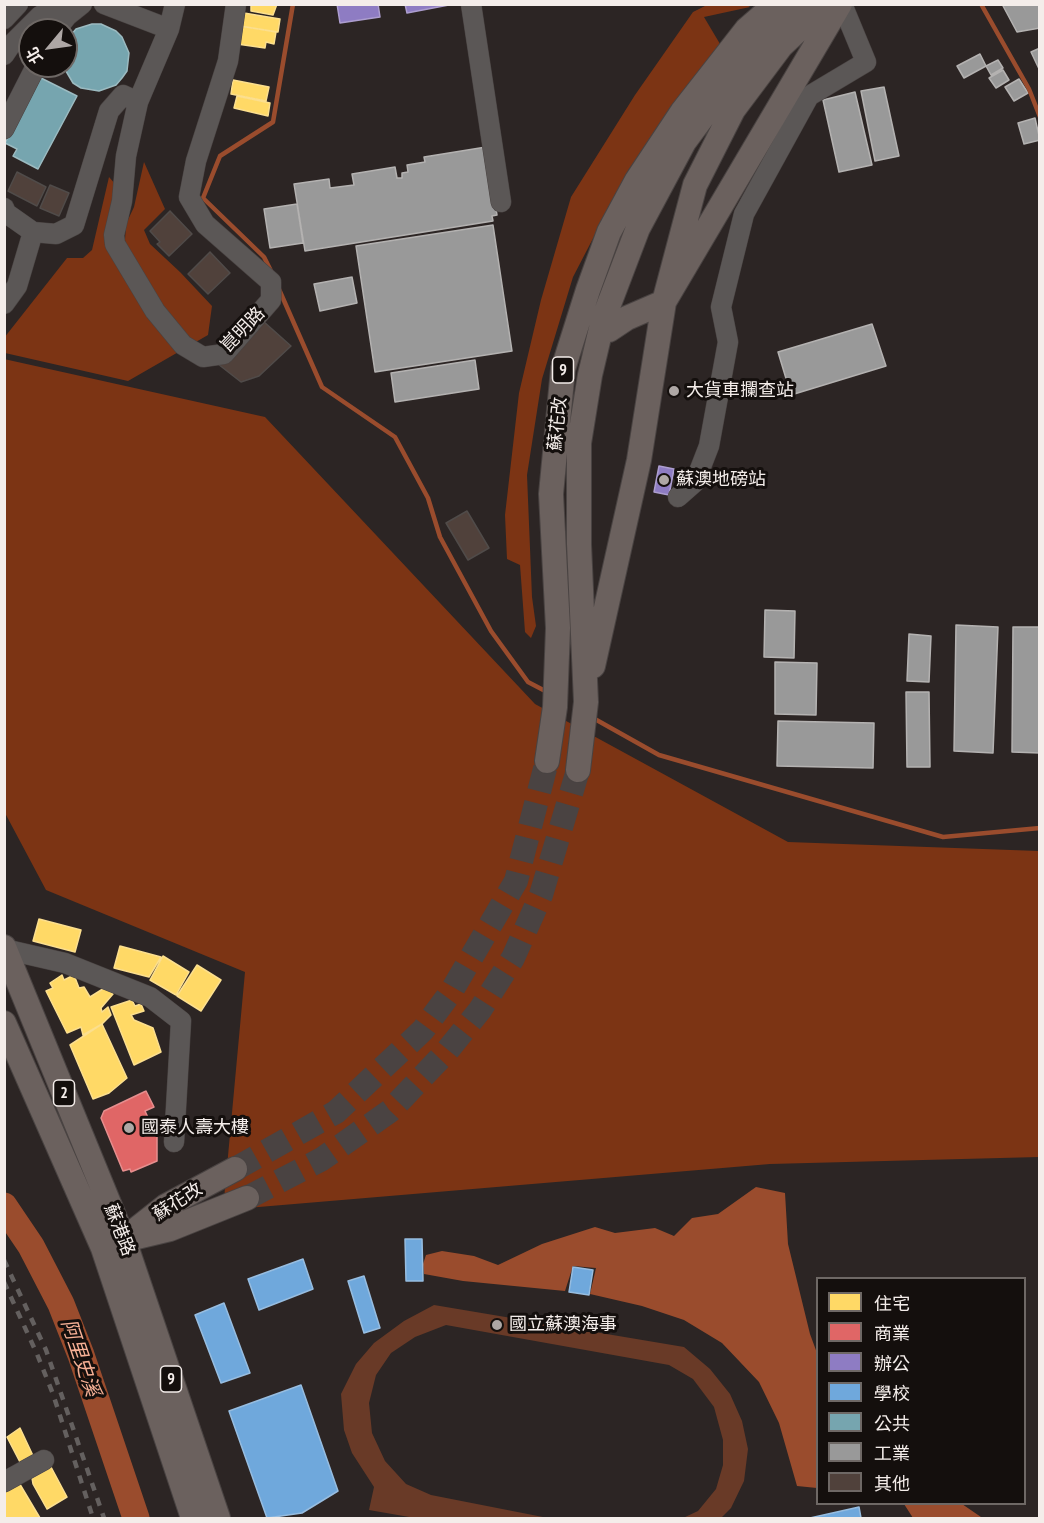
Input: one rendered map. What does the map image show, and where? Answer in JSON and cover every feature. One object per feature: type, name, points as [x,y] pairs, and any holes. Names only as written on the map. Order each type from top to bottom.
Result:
[{"type":"main road","name":"9","points":[[763,38],[776,4]]},
{"type":"main road","name":"9","points":[[763,38],[805,4]]},
{"type":"main road","points":[[586,702],[639,459],[664,302],[695,185],[733,110],[763,38],[826,4]]},
{"type":"main road","points":[[609,330],[627,318],[664,302],[841,4]]},
{"type":"main road","name":"蘇花改","points":[[578,770],[586,702],[579,544],[579,443],[590,375],[603,320],[638,228],[684,142],[763,38]]},
{"type":"main road","name":"蘇花改","points":[[547,760],[555,707],[558,628],[550,494],[563,369],[609,232],[637,180],[682,112],[763,38]]},
{"type":"main road","points":[[586,702],[589,647],[585,586],[584,492],[593,402],[601,357],[639,238],[684,142]]},
{"type":"main road","name":"蘇港路","points":[[5,948],[218,1518]]},
{"type":"main road","name":"蘇港路","points":[[4,1023],[114,1244],[193,1518]]},
{"type":"main road","name":"蘇花改","points":[[114,1244],[166,1206],[235,1169]]},
{"type":"main road","name":"蘇花改","points":[[114,1244],[170,1229],[247,1198]]},
{"type":"street","points":[[4,19],[18,4]]},
{"type":"street","points":[[4,55],[40,16],[61,4]]},
{"type":"street","points":[[66,18],[82,4]]},
{"type":"street","points":[[105,4],[169,29]]},
{"type":"street","name":"崑明路","points":[[175,4],[169,29],[138,102],[126,156],[122,201],[114,235],[115,244],[154,311],[183,345],[203,357],[224,354],[272,300],[271,282],[205,224],[189,197],[196,161],[228,61],[236,4]]},
{"type":"street","points":[[471,4],[501,202]]},
{"type":"street","points":[[678,498],[695,482],[709,446],[728,342],[721,307],[744,214],[808,96],[866,62],[841,4]]},
{"type":"street","points":[[4,129],[30,78]]},
{"type":"street","points":[[4,208],[6,213],[33,232],[56,234],[74,225],[109,111],[123,95],[138,102]]},
{"type":"street","points":[[4,304],[17,286],[33,232]]},
{"type":"street","points":[[5,948],[65,963],[150,997],[181,1021],[174,1142]]},
{"type":"street","points":[[4,1482],[44,1460]]},
{"type":"shaded area","points":[[707,5],[747,5],[750,7],[704,17],[723,49],[629,169],[573,277],[542,379],[527,475],[532,597],[536,626],[531,638],[525,632],[520,565],[507,559],[505,515],[519,393],[541,300],[571,197],[635,95],[693,12]]},
{"type":"shaded area","points":[[144,162],[165,209],[144,230],[150,244],[212,306],[208,335],[128,381],[5,353],[4,338],[67,258],[83,258],[92,250],[109,177],[116,185],[114,212],[118,268],[141,306],[125,240],[126,224],[134,207]]},
{"type":"shaded area","points":[[4,359],[265,417],[535,704],[788,842],[1039,851],[1039,1157],[770,1164],[223,1210],[245,972],[46,890],[5,813]]},
{"type":"shaded area","points":[[756,1187],[785,1193],[788,1244],[816,1350],[816,1488],[797,1486],[779,1423],[759,1382],[722,1343],[684,1320],[642,1306],[590,1294],[596,1268],[573,1266],[565,1291],[463,1281],[424,1274],[423,1264],[426,1255],[442,1251],[474,1256],[498,1265],[542,1244],[595,1227],[615,1233],[655,1228],[674,1236],[692,1218],[718,1214]]},
{"type":"shaded area","points":[[434,1305],[684,1347],[710,1369],[730,1394],[742,1421],[748,1449],[744,1481],[731,1508],[721,1518],[683,1518],[698,1511],[716,1489],[723,1465],[723,1440],[714,1407],[693,1379],[669,1365],[446,1325],[415,1337],[391,1353],[376,1375],[369,1403],[372,1433],[385,1461],[406,1484],[431,1495],[548,1518],[415,1518],[369,1510],[374,1487],[352,1453],[344,1430],[341,1394],[356,1364],[374,1343],[404,1321]]},
{"type":"shaded area","points":[[905,1505],[963,1505],[981,1517],[988,1518],[913,1518]]},
{"type":"building: 住宅","points":[[251,4],[277,4],[273,15],[251,11]]},
{"type":"building: 住宅","points":[[244,13],[280,19],[278,32],[240,26]]},
{"type":"building: 住宅","points":[[240,26],[276,32],[274,44],[266,42],[265,48],[237,44]]},
{"type":"building: 住宅","points":[[233,80],[269,87],[266,101],[231,94]]},
{"type":"building: 住宅","points":[[237,96],[270,103],[268,116],[234,108]]},
{"type":"building: 住宅","points":[[39,919],[81,930],[75,952],[33,941]]},
{"type":"building: 住宅","points":[[120,946],[161,957],[149,977],[114,968]]},
{"type":"building: 住宅","points":[[163,956],[189,972],[176,995],[150,980]]},
{"type":"building: 住宅","points":[[197,965],[221,980],[201,1011],[177,996]]},
{"type":"building: 住宅","points":[[62,975],[64,980],[74,975],[79,988],[84,987],[90,997],[106,987],[113,994],[101,1008],[102,1012],[108,1007],[111,1015],[102,1024],[83,1035],[81,1027],[67,1033],[46,991],[53,988],[50,983]]},
{"type":"building: 住宅","points":[[132,1000],[135,1006],[141,1004],[144,1011],[131,1015],[134,1020],[153,1028],[161,1052],[134,1065],[111,1007]]},
{"type":"building: 住宅","points":[[102,1024],[127,1078],[109,1093],[93,1099],[70,1045]]},
{"type":"building: 住宅","points":[[20,1428],[35,1460],[22,1466],[7,1437]]},
{"type":"building: 住宅","points":[[51,1467],[67,1497],[47,1509],[32,1478]]},
{"type":"building: 住宅","points":[[18,1481],[40,1518],[4,1518],[4,1489]]},
{"type":"building: 商業","name":"國泰人壽大樓","points":[[146,1091],[154,1107],[145,1111],[157,1137],[157,1161],[131,1172],[130,1169],[123,1171],[101,1118],[104,1111]]},
{"type":"building: 辦公","points":[[337,4],[378,4],[380,17],[340,23]]},
{"type":"building: 辦公","points":[[405,4],[454,4],[407,13]]},
{"type":"building: 辦公","name":"蘇澳地磅站","points":[[659,466],[674,469],[669,495],[654,492]]},
{"type":"building: 學校","points":[[405,1239],[422,1239],[423,1281],[406,1281]]},
{"type":"building: 學校","points":[[303,1259],[313,1289],[259,1310],[248,1279]]},
{"type":"building: 學校","points":[[573,1267],[593,1270],[589,1295],[569,1292]]},
{"type":"building: 學校","points":[[364,1276],[380,1328],[364,1333],[348,1281]]},
{"type":"building: 學校","points":[[224,1303],[250,1373],[221,1383],[195,1315]]},
{"type":"building: 學校","points":[[301,1385],[338,1491],[302,1513],[267,1518],[229,1411]]},
{"type":"building: 學校","points":[[859,1507],[861,1518],[810,1518]]},
{"type":"building: 公共","points":[[101,24],[116,31],[122,37],[129,53],[127,71],[116,85],[99,91],[81,88],[73,83],[70,78],[78,78],[78,28]]},
{"type":"building: 公共","points":[[38,78],[77,96],[38,169],[13,156],[17,149],[5,143]]},
{"type":"building: 工業","points":[[1002,4],[1040,4],[1040,28],[1017,32]]},
{"type":"building: 工業","points":[[1040,48],[1040,71],[1031,52]]},
{"type":"building: 工業","points":[[980,54],[986,66],[964,78],[957,66]]},
{"type":"building: 工業","points":[[998,60],[1003,68],[991,75],[986,66]]},
{"type":"building: 工業","points":[[1003,70],[1009,80],[996,88],[989,78]]},
{"type":"building: 工業","points":[[1019,79],[1028,93],[1014,101],[1005,87]]},
{"type":"building: 工業","points":[[884,87],[899,156],[875,161],[861,91]]},
{"type":"building: 工業","points":[[855,92],[872,165],[839,172],[823,100]]},
{"type":"building: 工業","points":[[1035,118],[1040,140],[1024,144],[1018,123]]},
{"type":"building: 工業","points":[[486,147],[497,215],[492,216],[493,221],[305,251],[294,184],[329,179],[330,188],[354,185],[352,174],[395,167],[397,178],[402,178],[402,173],[408,172],[407,165],[425,162],[424,157]]},
{"type":"building: 工業","points":[[297,204],[303,243],[270,248],[264,209]]},
{"type":"building: 工業","points":[[493,225],[512,351],[375,372],[356,246]]},
{"type":"building: 工業","points":[[352,277],[357,303],[320,311],[314,284]]},
{"type":"building: 工業","points":[[872,324],[886,366],[791,395],[778,352]]},
{"type":"building: 工業","points":[[475,360],[479,389],[395,402],[391,373]]},
{"type":"building: 工業","points":[[765,610],[795,611],[794,658],[764,657]]},
{"type":"building: 工業","points":[[956,625],[998,627],[993,753],[954,751]]},
{"type":"building: 工業","points":[[1013,627],[1040,627],[1040,753],[1012,752]]},
{"type":"building: 工業","points":[[909,634],[931,636],[929,682],[907,681]]},
{"type":"building: 工業","points":[[775,662],[817,663],[816,715],[775,714]]},
{"type":"building: 工業","points":[[906,692],[929,692],[930,767],[907,767]]},
{"type":"building: 工業","points":[[778,721],[874,723],[873,768],[777,766]]},
{"type":"building: 其他","points":[[17,172],[46,187],[37,206],[8,191]]},
{"type":"building: 其他","points":[[50,185],[69,193],[59,216],[40,208]]},
{"type":"building: 其他","points":[[170,211],[192,234],[169,256],[157,244],[160,242],[150,231]]},
{"type":"building: 其他","points":[[210,252],[230,273],[208,294],[188,274]]},
{"type":"building: 其他","points":[[263,321],[291,346],[259,376],[241,382],[218,364]]},
{"type":"building: 其他","points":[[467,511],[489,548],[468,560],[446,523]]},
{"type":"waterway","points":[[271,271],[264,257],[203,198],[220,156],[273,122],[293,4]]},
{"type":"waterway","points":[[981,4],[1029,89],[1040,117]]},
{"type":"waterway","points":[[278,287],[322,387],[395,437],[428,498],[440,537],[491,631],[528,682],[549,693]]},
{"type":"waterway","points":[[593,718],[659,755],[943,837],[1040,828]]},
{"type":"waterway","name":"阿里史溪","points":[[4,1206],[31,1246],[61,1304],[81,1355],[136,1518]]},
{"type":"tunnel","points":[[235,1169],[336,1112],[423,1030],[451,992],[516,881],[547,761]]},
{"type":"tunnel","points":[[247,1198],[322,1159],[390,1111],[447,1051],[480,1010],[513,958],[541,895],[578,770]]},
{"type":"railway","points":[[4,1260],[46,1350],[104,1518]]},
{"type":"railway","points":[[4,1282],[53,1394],[93,1518]]},
{"type":"place","name":"大貨車攔查站","points":[[674,391]]},
{"type":"place","name":"蘇澳地磅站","points":[[664,480]]},
{"type":"place","name":"國泰人壽大樓","points":[[129,1128]]},
{"type":"place","name":"國立蘇澳海事","points":[[497,1325]]}]
